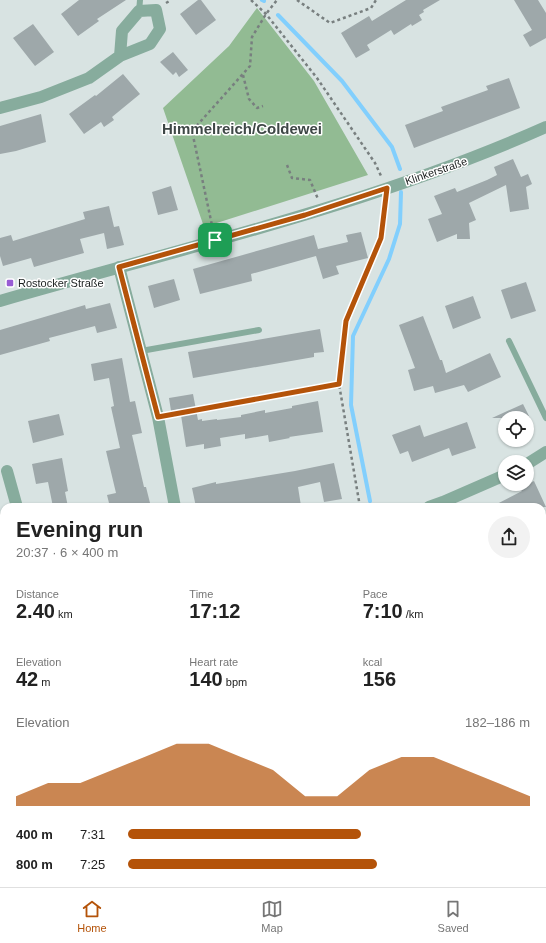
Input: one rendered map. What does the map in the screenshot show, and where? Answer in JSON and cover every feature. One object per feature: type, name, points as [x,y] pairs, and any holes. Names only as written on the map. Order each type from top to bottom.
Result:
[{"type":"street","points":[[0,108],[41,97],[89,78],[120,56],[150,44],[160,30],[156,10],[139,6],[122,31],[120,56]]},
{"type":"street","name":"Klinkerstraße","points":[[0,301],[322,209],[387,188],[500,148],[546,127]]},
{"type":"street","points":[[119,267],[158,417],[174,503]]},
{"type":"street","points":[[534,460],[546,452]]},
{"type":"street","points":[[7,471],[16,503]]},
{"type":"street","points":[[448,503],[498,478]]},
{"type":"lane","points":[[141,351],[259,330]]},
{"type":"lane","points":[[509,341],[546,418]]},
{"type":"path","points":[[251,0],[266,14],[317,78],[375,163],[387,188],[381,238],[346,321],[339,384],[359,503]]},
{"type":"path","points":[[215,240],[192,130],[250,66],[252,37],[266,14],[277,0]]},
{"type":"path","points":[[298,0],[330,23],[372,8],[376,0]]},
{"type":"path","points":[[243,74],[249,99],[258,108],[263,106]]},
{"type":"path","points":[[287,165],[292,178],[310,180],[322,209]]},
{"type":"path","points":[[158,417],[339,384]]},
{"type":"green space","points":[[257,8],[314,81],[368,175],[204,227],[163,108],[229,46]]},
{"type":"building","points":[[79,0],[126,0],[97,19],[99,21],[78,36],[61,14]]},
{"type":"building","points":[[198,0],[201,0],[216,20],[196,35],[180,14]]},
{"type":"building","points":[[406,0],[440,0],[423,10],[424,12],[419,15],[422,20],[412,26],[411,24],[394,35],[391,30],[367,45],[370,50],[356,58],[341,33],[369,16],[372,21]]},
{"type":"building","points":[[514,0],[538,0],[546,13],[546,38],[530,47],[523,35],[532,30]]},
{"type":"building","points":[[33,24],[54,52],[35,66],[13,38]]},
{"type":"building","points":[[173,52],[188,70],[179,77],[176,72],[173,75],[160,62]]},
{"type":"building","points":[[123,74],[140,94],[112,117],[114,120],[104,127],[101,122],[84,134],[69,114],[95,95],[96,96]]},
{"type":"building","points":[[509,78],[520,108],[414,148],[405,125],[443,111],[441,107],[488,90],[486,86]]},
{"type":"building","points":[[41,114],[46,142],[0,154],[0,126]]},
{"type":"building","points":[[513,159],[521,177],[528,174],[532,184],[526,187],[529,209],[510,212],[506,185],[469,203],[476,220],[469,223],[470,239],[457,239],[457,234],[437,242],[428,219],[442,214],[434,196],[455,188],[457,192],[487,180],[497,175],[494,167]]},
{"type":"building","points":[[171,186],[178,210],[158,215],[152,192]]},
{"type":"building","points":[[109,206],[114,227],[119,226],[124,245],[107,249],[104,233],[80,239],[84,253],[34,267],[31,258],[3,266],[0,256],[0,238],[11,235],[13,241],[85,219],[83,212]]},
{"type":"building","points":[[361,232],[368,258],[336,266],[339,274],[323,279],[316,256],[251,274],[252,281],[200,294],[193,269],[314,235],[318,249],[348,242],[346,235]]},
{"type":"building","points":[[174,279],[180,300],[154,308],[148,286]]},
{"type":"building","points":[[526,282],[536,311],[511,319],[501,290]]},
{"type":"building","points":[[473,296],[481,318],[453,329],[445,306]]},
{"type":"building","points":[[110,303],[117,328],[97,333],[95,326],[49,338],[50,341],[0,355],[0,330],[85,305],[86,309]]},
{"type":"building","points":[[423,316],[446,373],[490,353],[501,377],[468,392],[464,385],[435,393],[433,386],[414,391],[408,370],[415,368],[399,325]]},
{"type":"building","points":[[320,329],[324,352],[314,353],[314,357],[193,378],[188,352]]},
{"type":"building","points":[[122,358],[130,402],[135,401],[142,433],[132,435],[144,487],[146,487],[150,503],[109,503],[107,495],[116,493],[106,451],[120,448],[111,407],[114,406],[109,378],[94,381],[91,364]]},
{"type":"building","points":[[193,394],[198,420],[202,419],[202,421],[241,417],[241,415],[265,410],[265,413],[318,401],[323,432],[289,437],[290,438],[269,442],[268,435],[245,439],[245,434],[220,438],[221,446],[204,449],[204,444],[186,447],[180,409],[171,411],[169,398]]},
{"type":"building","points":[[523,404],[526,411],[508,411]]},
{"type":"building","points":[[59,414],[64,435],[33,443],[28,421]]},
{"type":"building","points":[[467,422],[476,448],[452,456],[449,448],[412,462],[408,451],[400,454],[392,435],[420,425],[424,437]]},
{"type":"building","points":[[62,458],[68,491],[65,492],[67,503],[52,503],[48,482],[36,484],[32,464]]},
{"type":"building","points":[[334,463],[342,499],[324,502],[320,482],[298,487],[301,503],[195,503],[192,488],[216,482],[216,484]]},
{"type":"building","points":[[534,481],[544,503],[499,503],[522,491],[534,491]]},
{"type":"waterway","points":[[278,15],[342,81],[392,147],[400,169]]},
{"type":"waterway","points":[[370,501],[351,405],[353,336],[389,259],[400,224],[401,192]]},
{"type":"place","name":"Rostocker Straße","points":[[10,283]]},
{"type":"district","name":"Himmelreich/Coldewei","points":[[242,128]]},
{"type":"route","points":[[387,188],[381,238],[346,321],[339,384],[158,417],[119,267],[215,240],[305,215],[387,188]]}]
